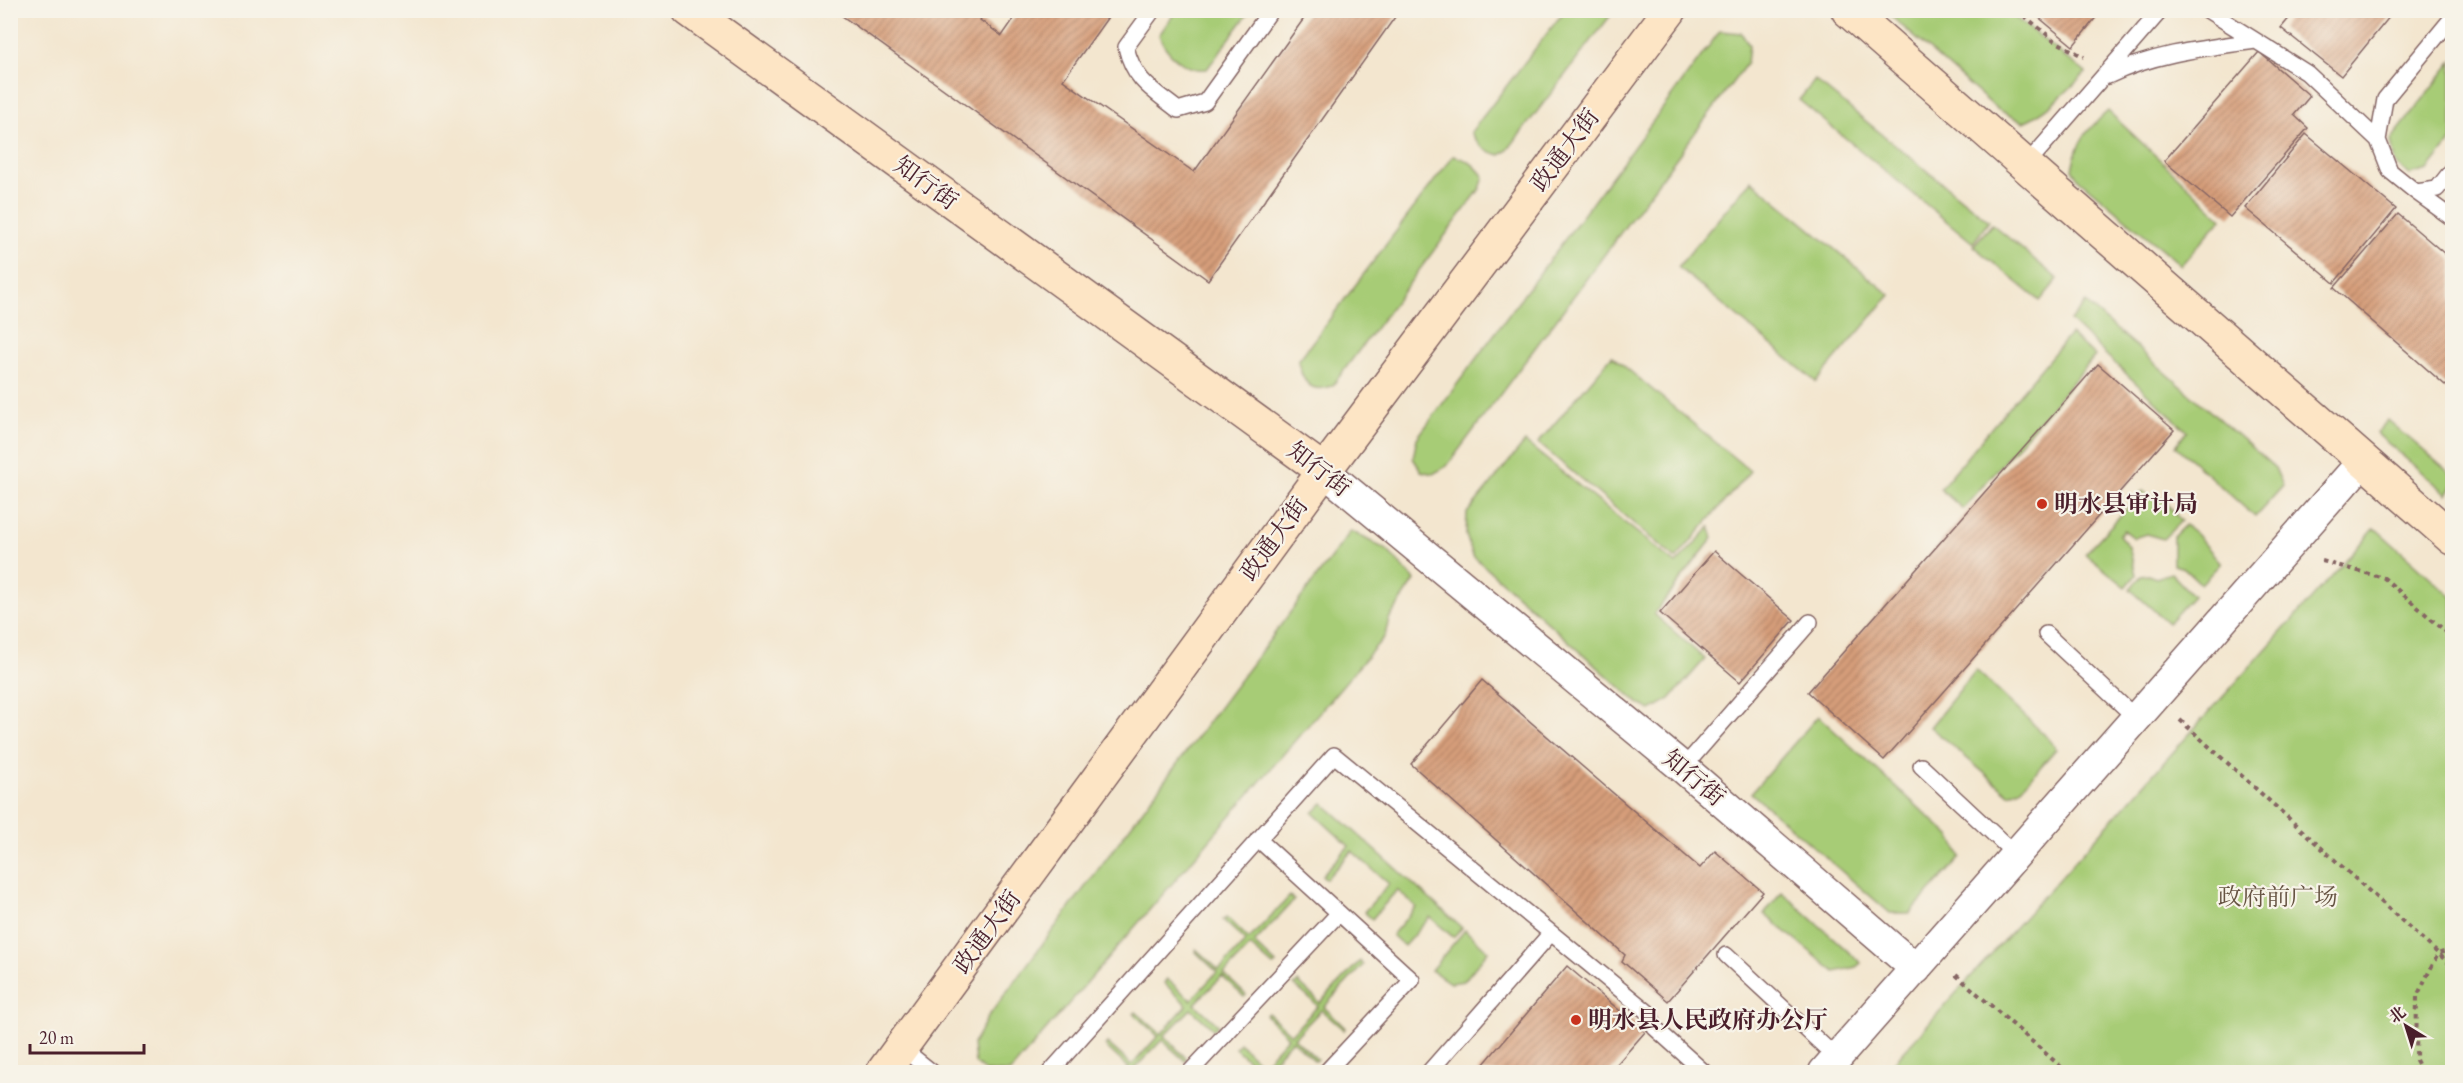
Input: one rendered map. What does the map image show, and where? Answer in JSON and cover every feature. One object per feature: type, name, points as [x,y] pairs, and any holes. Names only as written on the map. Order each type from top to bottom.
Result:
[{"type":"street","name":"知行街","points":[[689,10],[1324,471],[1683,768],[1923,961]]},
{"type":"street","name":"政通大街","points":[[893,1060],[1324,471],[1670,10]]},
{"type":"street","points":[[1848,10],[2362,461],[2449,528]]},
{"type":"street","points":[[1831,1065],[2362,461]]},
{"type":"lane","points":[[1153,10],[1126,47],[1130,65],[1142,82],[1178,110],[1206,102],[1270,10]]},
{"type":"lane","points":[[2026,165],[2162,10]]},
{"type":"lane","points":[[2206,10],[2307,73],[2378,140],[2390,171],[2452,219]]},
{"type":"lane","points":[[2378,140],[2385,99],[2452,18]]},
{"type":"lane","points":[[2103,76],[2176,52],[2256,41]]},
{"type":"lane","points":[[2416,192],[2437,189],[2452,170]]},
{"type":"lane","points":[[1683,768],[1810,622]]},
{"type":"lane","points":[[2046,634],[2145,708]]},
{"type":"lane","points":[[1050,1072],[1334,755],[1650,1014],[1655,1028],[1704,1072]]},
{"type":"lane","points":[[1921,766],[2016,855]]},
{"type":"lane","points":[[1258,839],[1412,980],[1326,1072]]},
{"type":"lane","points":[[1190,1072],[1339,913]]},
{"type":"lane","points":[[1429,1072],[1551,933]]},
{"type":"lane","points":[[1726,955],[1831,1065]]},
{"type":"lane","points":[[893,1060],[932,1072]]},
{"type":"path","points":[[2017,10],[2055,41],[2079,54],[2103,76]]},
{"type":"path","points":[[2283,551],[2384,578],[2452,638]]},
{"type":"path","points":[[2145,708],[2452,966]]},
{"type":"path","points":[[2422,1072],[2416,1060],[2416,996],[2439,954],[2452,949]]},
{"type":"path","points":[[1923,961],[2067,1072]]},
{"type":"green space","points":[[1565,10],[1614,11],[1507,151],[1500,155],[1486,150],[1476,141],[1471,132]]},
{"type":"green space","points":[[1176,11],[1250,11],[1207,69],[1199,69],[1184,65],[1172,55],[1159,35]]},
{"type":"green space","points":[[1885,11],[2007,11],[2086,73],[2049,107],[2023,122],[1997,109]]},
{"type":"green space","points":[[1720,31],[1741,33],[1749,45],[1747,63],[1447,466],[1433,474],[1421,471],[1413,458],[1417,438]]},
{"type":"green space","points":[[2452,62],[2452,140],[2428,170],[2410,175],[2395,163],[2391,140]]},
{"type":"green space","points":[[1815,80],[1989,221],[1973,243],[1799,100]]},
{"type":"green space","points":[[2108,111],[2222,218],[2181,265],[2079,180],[2072,169],[2084,136]]},
{"type":"green space","points":[[1453,156],[1467,161],[1481,173],[1484,177],[1480,189],[1333,385],[1319,388],[1309,385],[1302,375],[1298,361]]},
{"type":"green space","points":[[1751,180],[1890,295],[1816,382],[1678,267]]},
{"type":"green space","points":[[1992,224],[2058,279],[2040,301],[1973,246]]},
{"type":"green space","points":[[2086,303],[2275,468],[2283,486],[2255,517],[2176,446],[2187,431],[2070,321]]},
{"type":"green space","points":[[2070,334],[2095,356],[1963,509],[1940,489]]},
{"type":"green space","points":[[1612,356],[1750,471],[1676,559],[1538,443]]},
{"type":"green space","points":[[2388,420],[2452,475],[2452,487],[2447,494],[2376,433]]},
{"type":"green space","points":[[1525,442],[1676,564],[1710,527],[1713,538],[1654,614],[1705,659],[1670,699],[1651,710],[1639,704],[1473,556],[1466,535],[1467,513]]},
{"type":"green space","points":[[2143,491],[2152,498],[2165,501],[2181,521],[2163,539],[2146,534],[2134,538],[2124,530],[2119,535],[2129,547],[2136,575],[2126,587],[2085,554]]},
{"type":"green space","points":[[2185,525],[2221,563],[2201,584],[2184,568],[2173,565],[2173,537]]},
{"type":"green space","name":"政府前广场","points":[[2375,528],[2452,597],[2452,1072],[1885,1072]]},
{"type":"green space","points":[[1351,531],[1387,550],[1415,580],[1389,619],[1385,636],[1010,1072],[986,1072],[975,1063],[973,1044],[988,1017]]},
{"type":"green space","points":[[2171,573],[2193,596],[2168,623],[2130,589],[2141,576],[2148,575],[2156,578]]},
{"type":"green space","points":[[1976,670],[2049,739],[2056,749],[2022,788],[2009,794],[1930,727]]},
{"type":"green space","points":[[1818,716],[1951,837],[1961,857],[1910,913],[1890,913],[1751,793]]},
{"type":"green space","points":[[1323,803],[1462,928],[1453,937],[1430,917],[1404,946],[1392,935],[1416,907],[1397,890],[1372,919],[1364,912],[1389,884],[1352,851],[1326,879],[1322,875],[1349,846],[1313,813]]},
{"type":"green space","points":[[1782,892],[1861,963],[1856,967],[1835,972],[1764,914]]},
{"type":"green space","points":[[1290,896],[1294,900],[1254,943],[1276,964],[1273,966],[1250,946],[1224,974],[1246,995],[1244,997],[1222,976],[1195,1004],[1218,1025],[1214,1030],[1191,1009],[1164,1036],[1187,1059],[1185,1061],[1162,1040],[1135,1068],[1139,1072],[1125,1072],[1129,1068],[1105,1046],[1107,1043],[1132,1065],[1158,1036],[1134,1014],[1136,1012],[1161,1034],[1187,1005],[1164,983],[1167,979],[1191,1000],[1217,972],[1195,951],[1196,949],[1219,970],[1246,941],[1223,920],[1227,917],[1249,939]]},
{"type":"green space","points":[[1465,930],[1488,951],[1464,981],[1450,983],[1431,970]]},
{"type":"green space","points":[[1360,961],[1363,965],[1324,1007],[1345,1028],[1344,1030],[1321,1010],[1294,1038],[1317,1059],[1315,1061],[1292,1040],[1266,1068],[1269,1072],[1256,1072],[1258,1069],[1235,1048],[1239,1043],[1262,1065],[1288,1037],[1266,1015],[1268,1013],[1291,1034],[1318,1006],[1294,985],[1298,982],[1320,1003]]},
{"type":"building","points":[[834,10],[979,10],[984,14],[980,20],[1002,36],[1020,10],[1113,10],[1063,80],[1194,172],[1310,10],[1400,10],[1208,280]]},
{"type":"building","points":[[2030,10],[2102,10],[2073,46]]},
{"type":"building","points":[[2296,10],[2395,10],[2341,76],[2281,28]]},
{"type":"building","points":[[2259,52],[2310,96],[2294,115],[2308,128],[2230,217],[2164,161]]},
{"type":"building","points":[[2306,134],[2396,209],[2334,283],[2245,208]]},
{"type":"building","points":[[2398,214],[2452,260],[2452,391],[2334,288]]},
{"type":"building","name":"明水县审计局","points":[[2098,364],[2174,430],[1884,760],[1808,692]]},
{"type":"building","points":[[1714,551],[1794,620],[1740,682],[1660,613]]},
{"type":"building","points":[[1482,680],[1700,868],[1715,851],[1763,892],[1668,1001],[1622,961],[1625,955],[1411,764]]},
{"type":"building","name":"明水县人民政府办公厅","points":[[1567,966],[1645,1032],[1610,1072],[1477,1072]]},
{"type":"place","name":"明水县审计局","points":[[2042,504]]},
{"type":"place","name":"明水县人民政府办公厅","points":[[1576,1020]]}]
